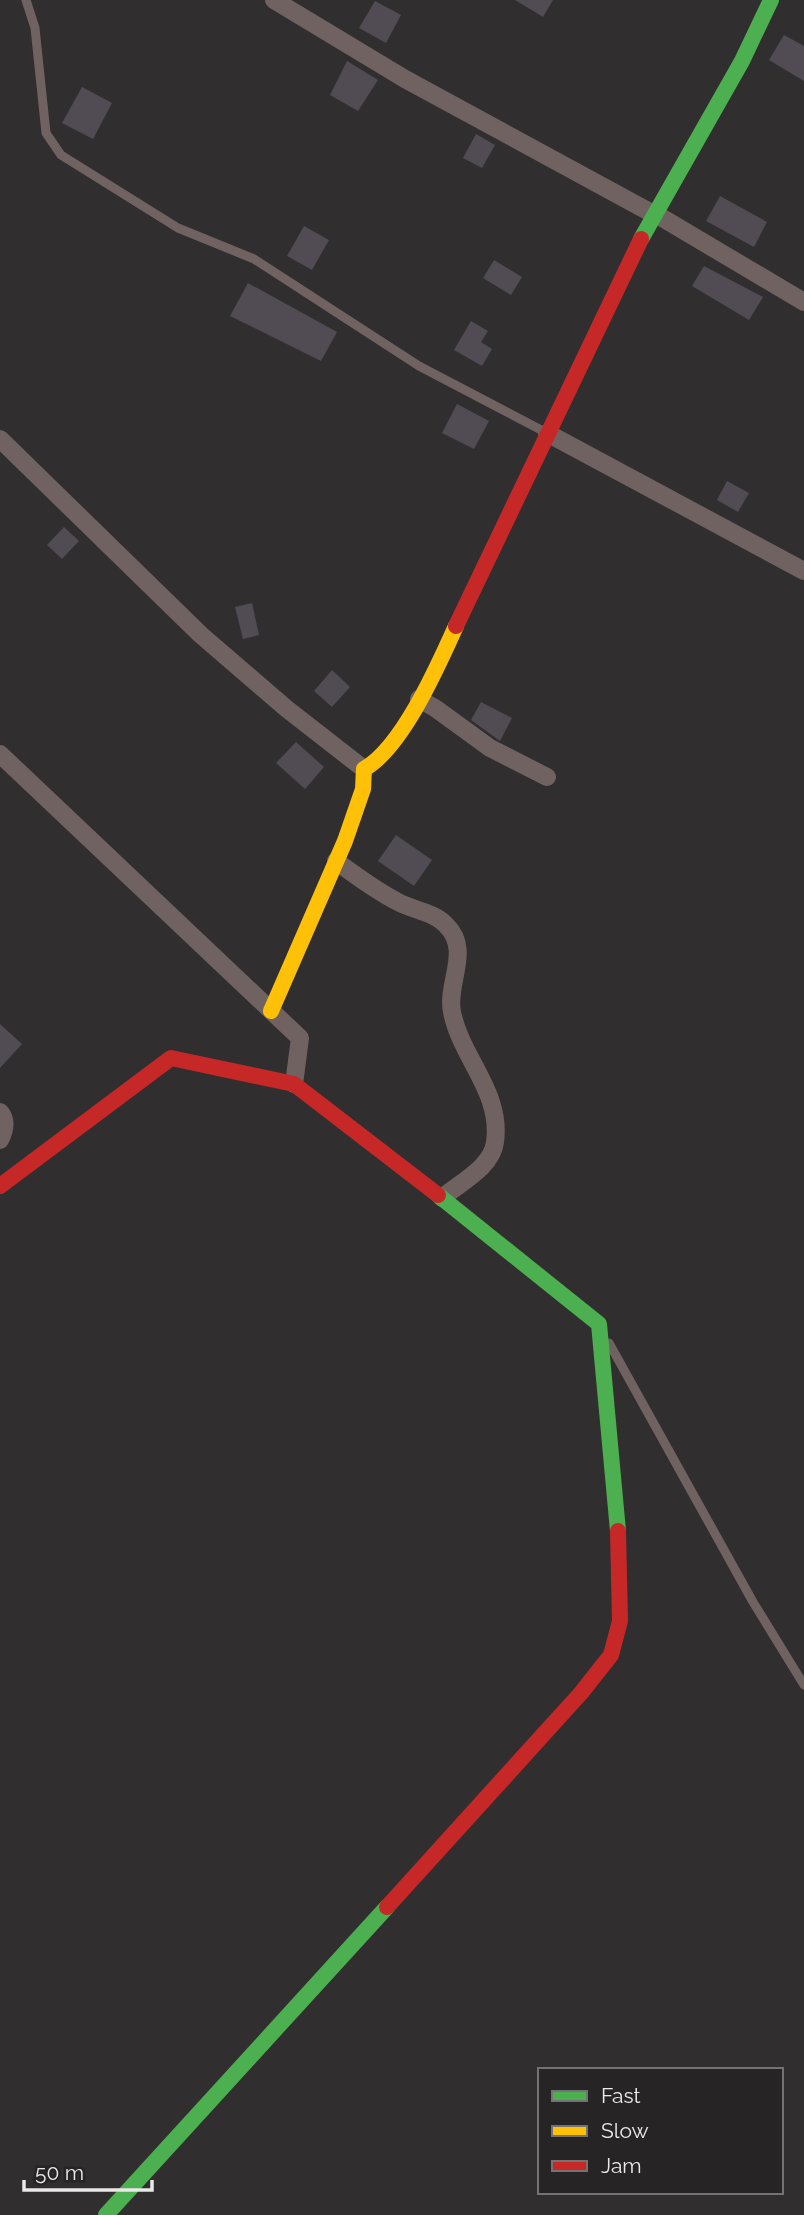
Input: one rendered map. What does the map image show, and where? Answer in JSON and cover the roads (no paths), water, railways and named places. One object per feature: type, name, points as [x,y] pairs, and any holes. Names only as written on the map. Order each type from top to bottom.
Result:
[{"type":"street","points":[[274,0],[405,79],[656,215],[804,302]]},
{"type":"street","points":[[364,769],[377,762],[394,742],[419,699],[656,215],[742,61],[771,0]]},
{"type":"street","points":[[547,433],[804,571]]},
{"type":"street","points":[[0,439],[201,635],[286,709],[364,769]]},
{"type":"street","points":[[419,699],[490,748],[547,777]]},
{"type":"street","points":[[0,754],[300,1038],[294,1084]]},
{"type":"street","points":[[271,1011],[336,861],[363,789],[364,769]]},
{"type":"street","points":[[336,861],[368,886],[438,918],[449,926],[459,953],[451,1010],[459,1036],[492,1098],[495,1141],[489,1161],[442,1198]]},
{"type":"street","points":[[0,1186],[171,1058],[294,1084],[599,1324],[621,1563],[620,1621],[611,1655],[572,1704],[106,2215]]},
{"type":"street","points":[[0,1112],[4,1124],[0,1140]]},
{"type":"lane","points":[[26,0],[35,28],[42,116],[46,133],[61,155],[178,228],[254,259],[419,366],[547,433]]},
{"type":"lane","points":[[599,1324],[753,1602],[804,1685]]}]
